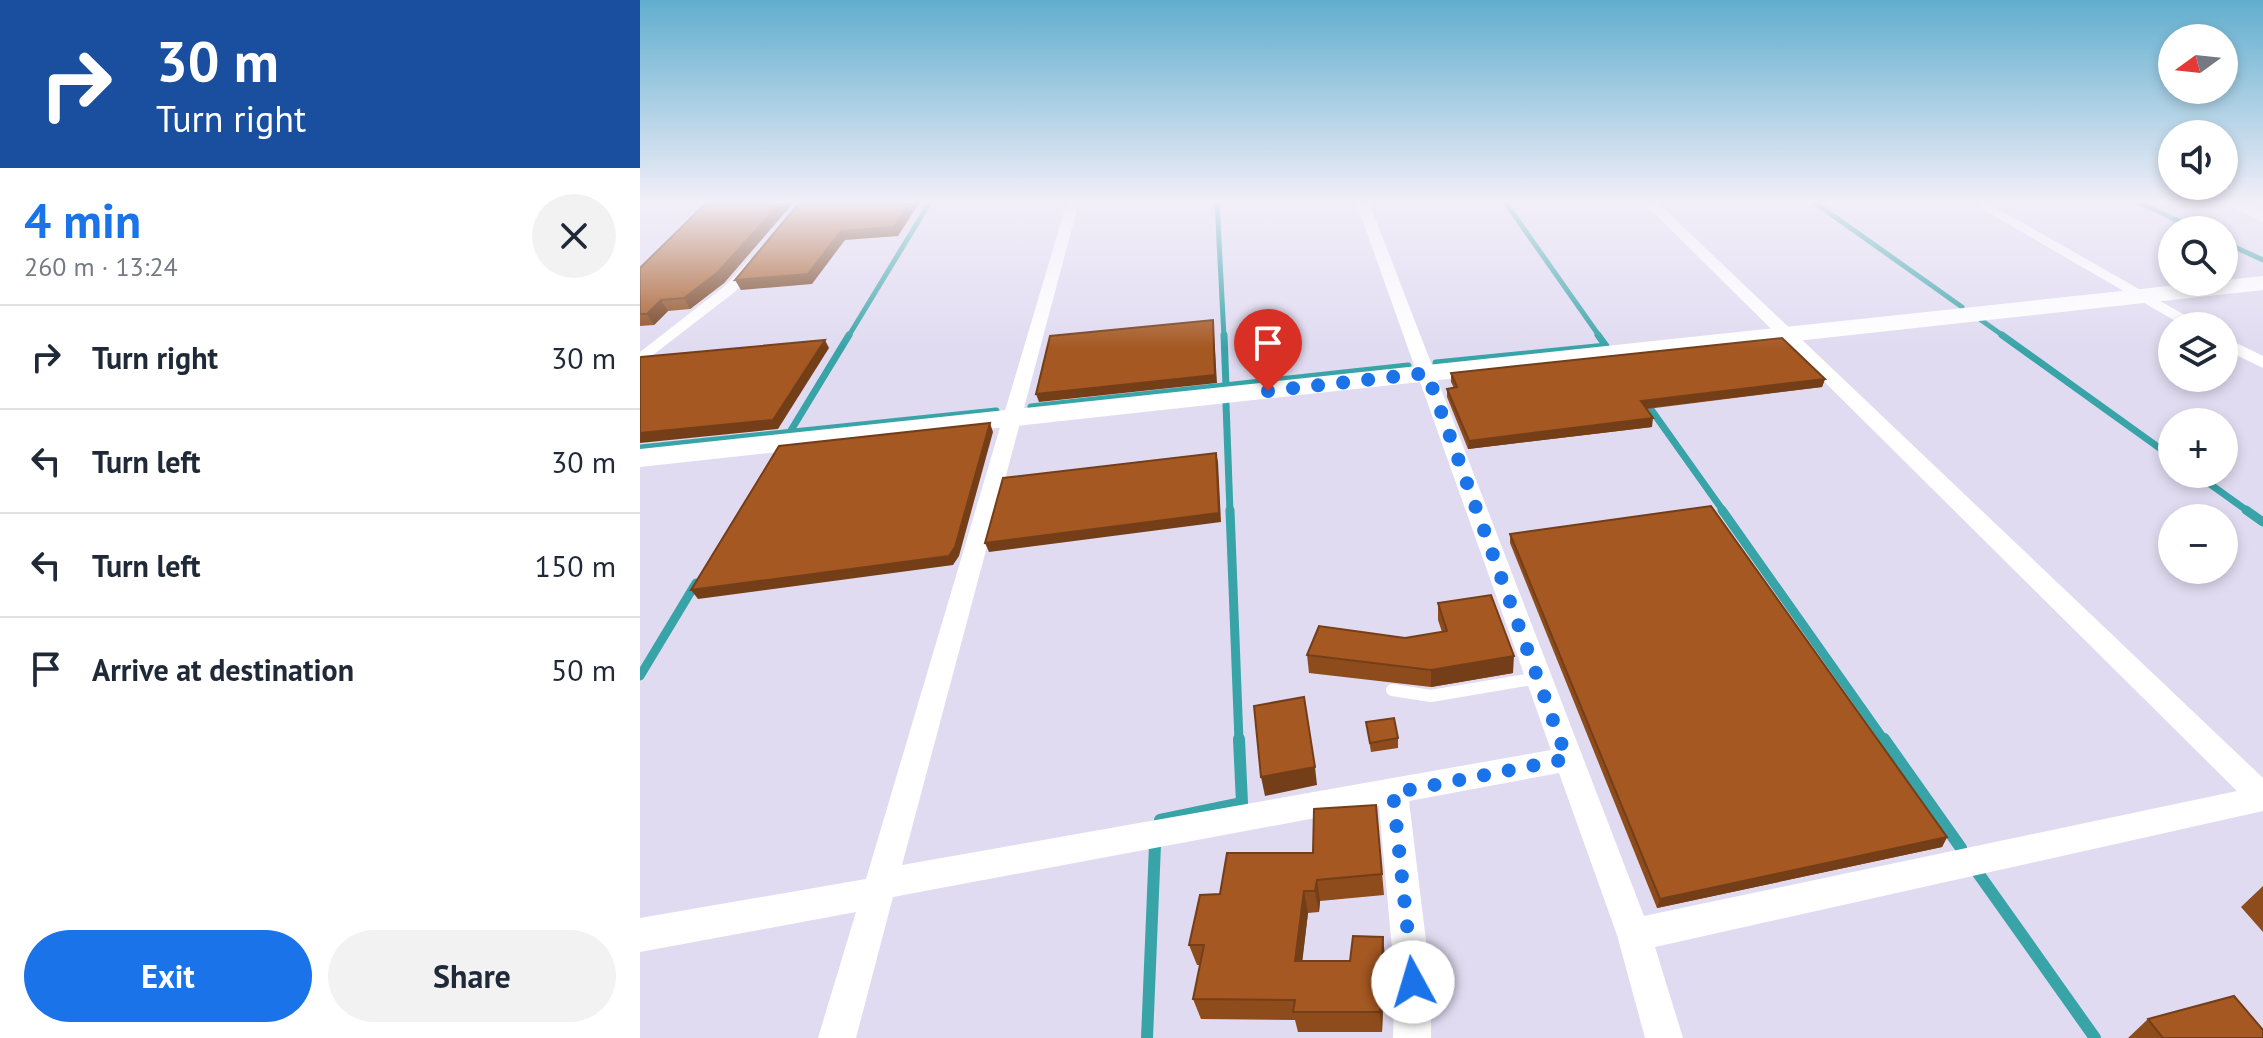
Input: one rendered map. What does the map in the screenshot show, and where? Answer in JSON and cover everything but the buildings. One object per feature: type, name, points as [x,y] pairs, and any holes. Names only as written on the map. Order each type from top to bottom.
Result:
[{"type":"street","points":[[640,360],[731,288],[765,250]]},
{"type":"street","points":[[837,1038],[1060,250]]},
{"type":"street","points":[[1380,250],[1634,935],[1664,1038]]},
{"type":"street","points":[[1699,250],[2263,798]]},
{"type":"street","points":[[2062,250],[2171,312]]},
{"type":"street","points":[[640,458],[2263,283]]},
{"type":"street","points":[[2238,350],[2263,363]]},
{"type":"street","points":[[640,935],[1567,759]]},
{"type":"street","points":[[1393,793],[1413,982],[1412,1038]]},
{"type":"street","points":[[1634,935],[2263,798]]},
{"type":"lane","points":[[1392,690],[1431,696],[1538,678]]},
{"type":"waterway","points":[[848,337],[901,250]]},
{"type":"waterway","points":[[1220,250],[1224,337]]},
{"type":"waterway","points":[[1539,250],[1600,337]]},
{"type":"waterway","points":[[1882,250],[1962,307]]},
{"type":"waterway","points":[[2242,250],[2263,260]]},
{"type":"waterway","points":[[1981,320],[2005,337]]},
{"type":"waterway","points":[[790,432],[849,335]]},
{"type":"waterway","points":[[1224,335],[1226,386]]},
{"type":"waterway","points":[[1436,363],[1606,346],[1598,335]]},
{"type":"waterway","points":[[2002,335],[2158,447]]},
{"type":"waterway","points":[[1226,386],[1408,366]]},
{"type":"waterway","points":[[1031,407],[1226,386]]},
{"type":"waterway","points":[[1645,401],[1724,512]]},
{"type":"waterway","points":[[1226,404],[1230,512]]},
{"type":"waterway","points":[[640,448],[996,411]]},
{"type":"waterway","points":[[2216,488],[2249,512]]},
{"type":"waterway","points":[[1230,510],[1239,741]]},
{"type":"waterway","points":[[1722,510],[1885,741]]},
{"type":"waterway","points":[[2246,510],[2263,522]]},
{"type":"waterway","points":[[640,676],[696,583]]},
{"type":"waterway","points":[[1160,820],[1242,803],[1239,739]]},
{"type":"waterway","points":[[1884,739],[1961,848]]},
{"type":"waterway","points":[[1147,1038],[1155,845]]},
{"type":"waterway","points":[[1978,873],[2095,1038]]},
{"type":"route","points":[[1268,391],[1427,373],[1567,759],[1393,793],[1413,982]]}]
